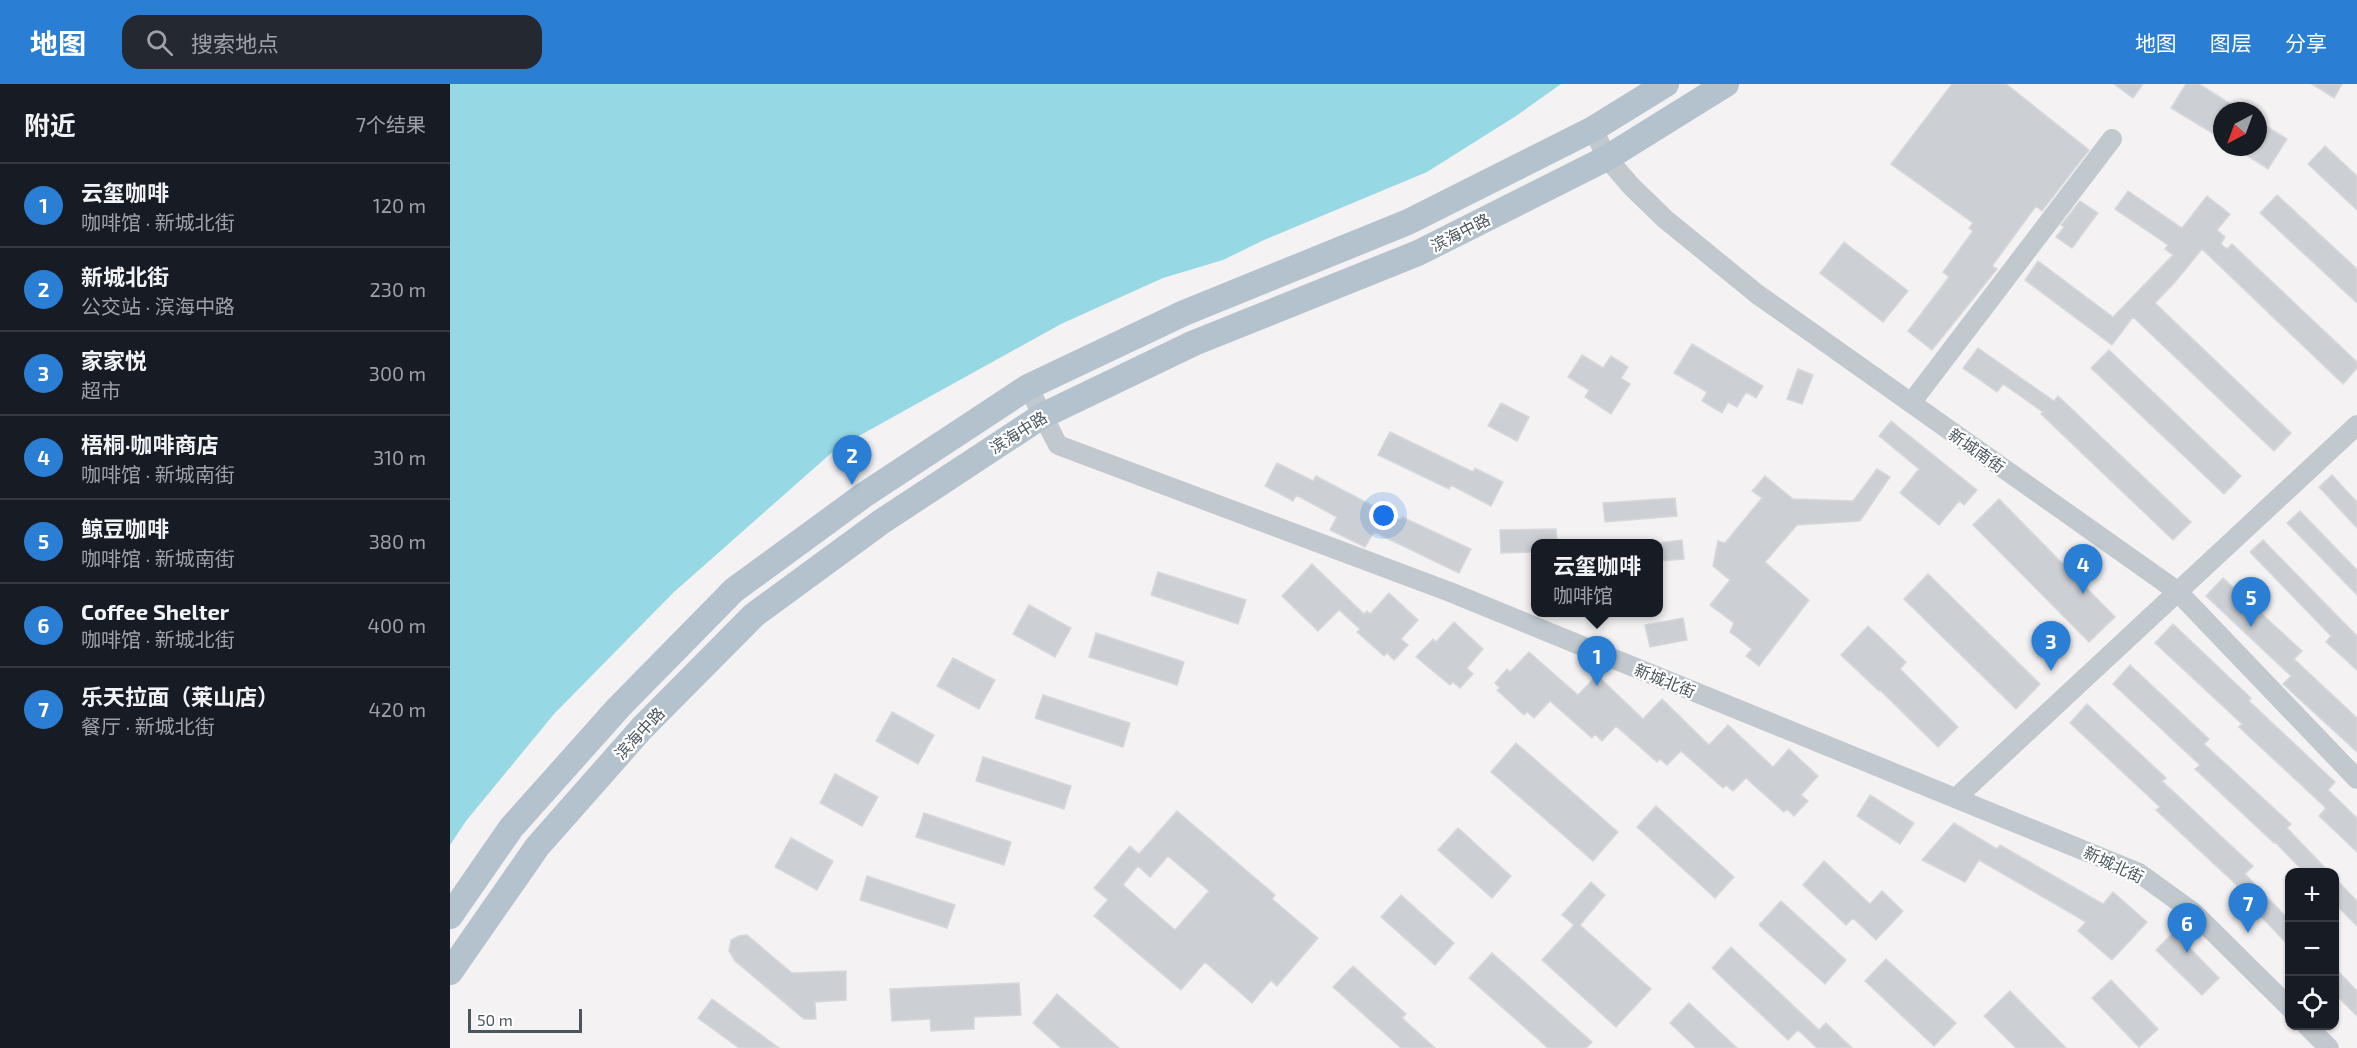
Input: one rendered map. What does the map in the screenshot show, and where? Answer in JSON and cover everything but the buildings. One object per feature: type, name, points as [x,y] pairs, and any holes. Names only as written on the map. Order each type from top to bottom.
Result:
[{"type":"main road","name":"滨海中路","points":[[450,916],[512,828],[619,707],[734,590],[864,495],[1028,387],[1184,313],[1408,222],[1593,129],[1666,84]]},
{"type":"main road","name":"滨海中路","points":[[450,972],[537,847],[642,728],[754,615],[881,522],[1042,416],[1194,343],[1418,253],[1607,158],[1726,84]]},
{"type":"street","name":"新城南街","points":[[1593,129],[1607,158],[1665,219],[1748,286],[2177,591],[2357,778]]},
{"type":"street","points":[[1911,403],[2112,139]]},
{"type":"street","name":"新城北街","points":[[1028,387],[1059,445],[1450,592],[2139,873],[2193,912],[2285,1004]]},
{"type":"street","points":[[1956,798],[2357,425]]},
{"type":"street","points":[[2311,1030],[2330,1048]]},
{"type":"water","points":[[450,84],[1561,84],[1516,116],[1427,172],[1264,240],[1223,260],[1163,278],[1061,324],[837,448],[674,592],[554,714],[466,821],[450,845]]},
{"type":"place","name":"新城北街","points":[[852,485]]},
{"type":"place","name":"梧桐·咖啡商店","points":[[2083,594]]},
{"type":"place","name":"鲸豆咖啡","points":[[2251,627]]},
{"type":"place","name":"家家悦","points":[[2051,671]]},
{"type":"place","name":"云玺咖啡","points":[[1597,686]]},
{"type":"place","name":"乐天拉面（莱山店）","points":[[2248,933]]},
{"type":"place","name":"Coffee Shelter","points":[[2187,953]]}]
